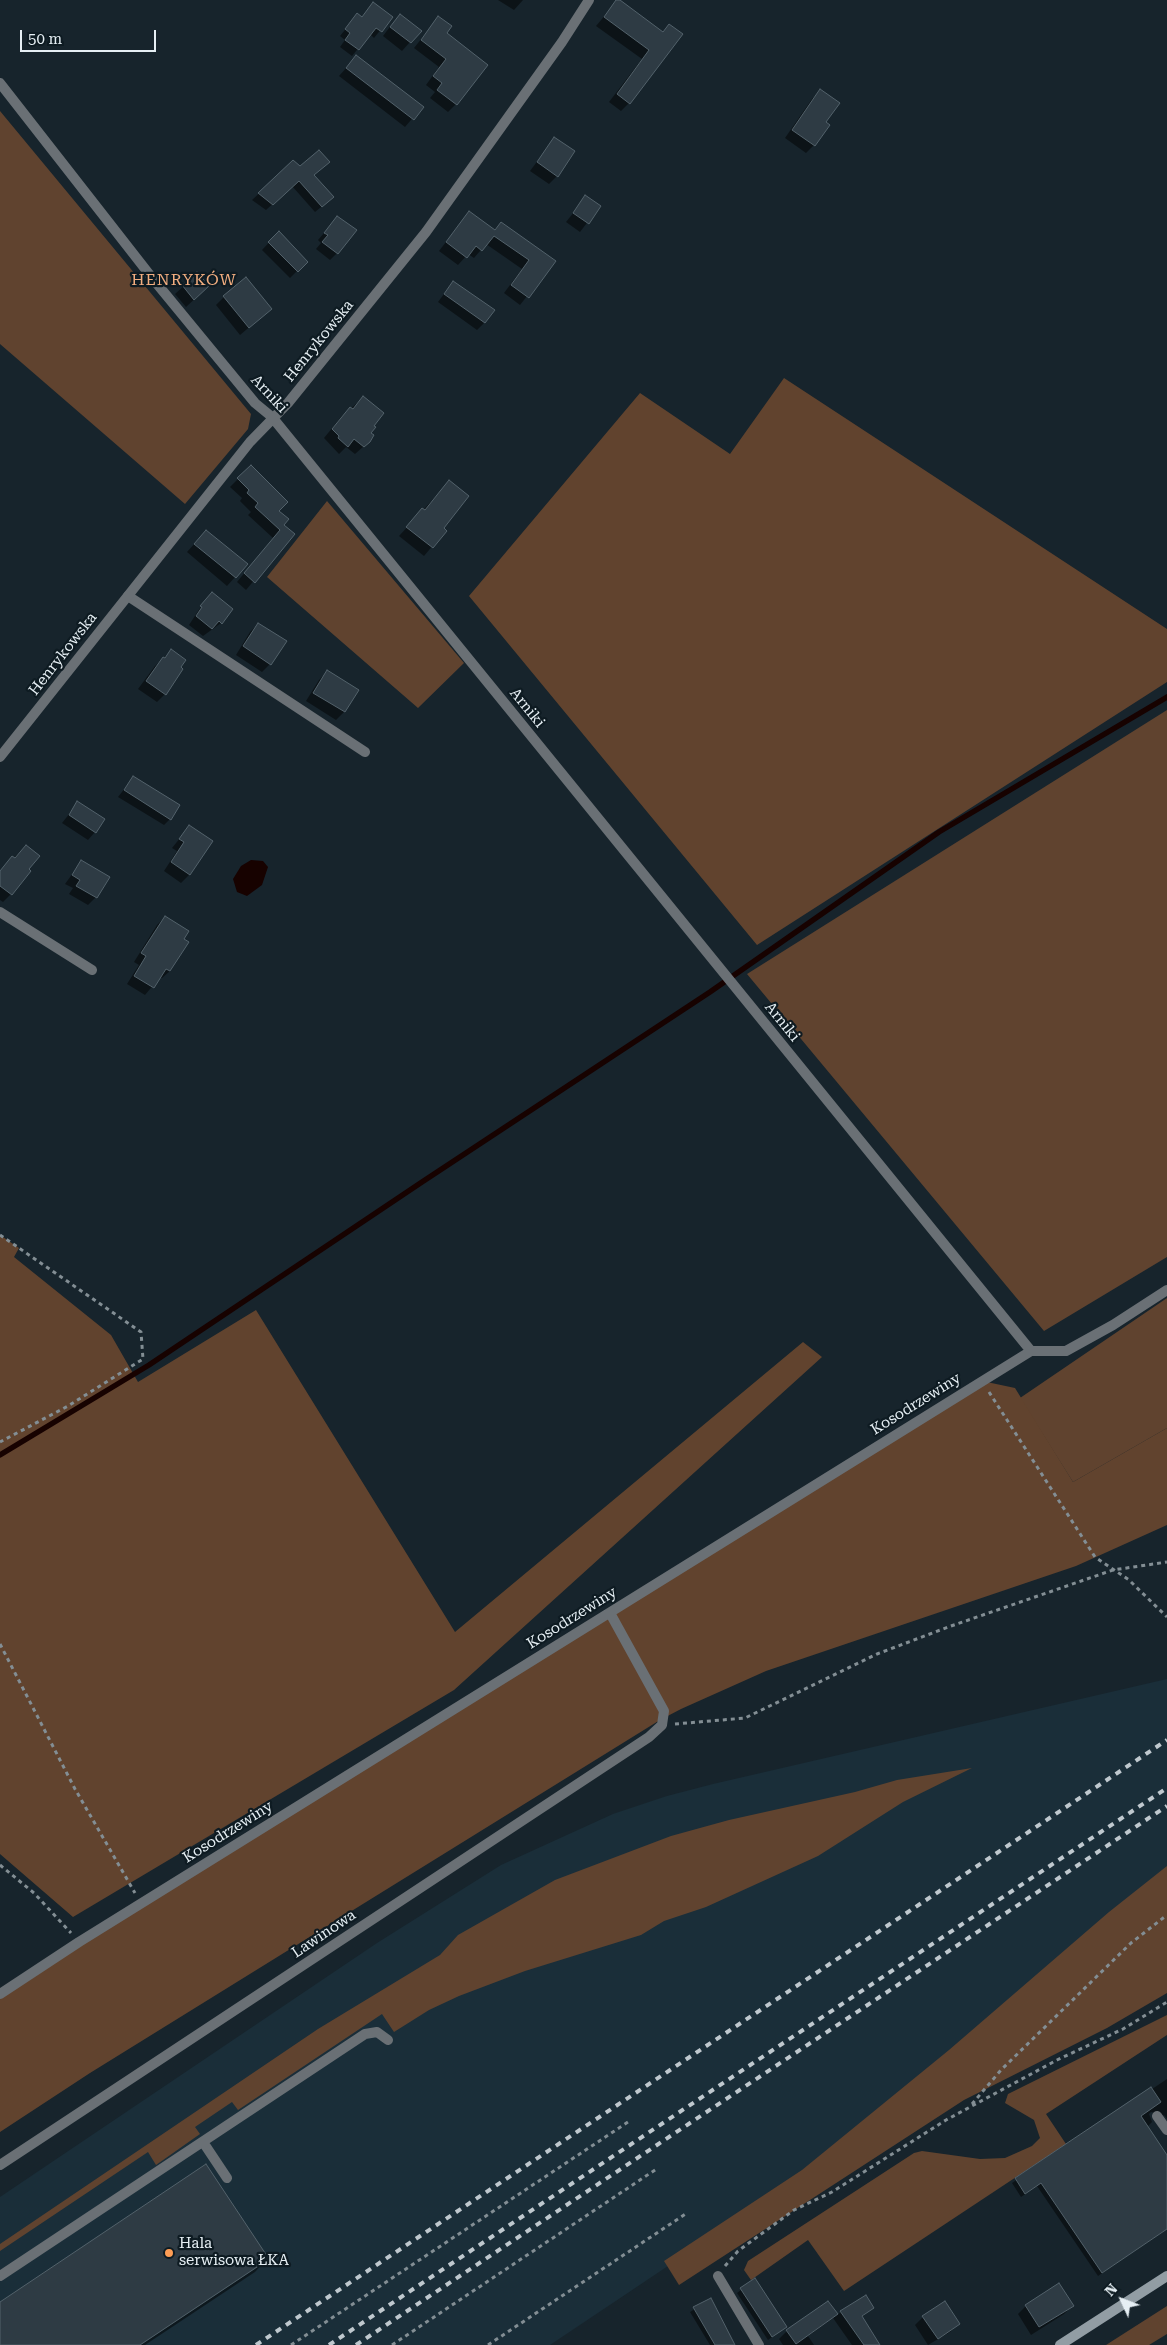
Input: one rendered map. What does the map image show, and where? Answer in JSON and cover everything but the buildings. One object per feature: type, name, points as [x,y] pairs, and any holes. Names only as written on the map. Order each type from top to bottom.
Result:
[{"type":"street","name":"Henrykowska","points":[[0,758],[250,442],[288,403],[426,232],[562,42],[589,0]]},
{"type":"street","name":"Arniki","points":[[0,83],[153,279],[255,403],[272,418],[1031,1351]]},
{"type":"street","points":[[128,596],[366,752]]},
{"type":"street","points":[[0,912],[92,970]]},
{"type":"street","points":[[1031,1351],[1066,1351],[1113,1325],[1167,1290]]},
{"type":"street","name":"Kosodrzewiny","points":[[0,1994],[80,1942],[1031,1351]]},
{"type":"street","points":[[610,1613],[664,1711],[662,1725]]},
{"type":"street","name":"Lawinowa","points":[[0,2165],[641,1742],[662,1725]]},
{"type":"street","points":[[0,2276],[365,2034],[376,2032],[388,2040]]},
{"type":"street","points":[[1157,2116],[1167,2130]]},
{"type":"street","points":[[203,2142],[227,2178]]},
{"type":"street","points":[[718,2276],[758,2345]]},
{"type":"street","points":[[1060,2345],[1167,2276]]},
{"type":"path","points":[[0,1235],[141,1332],[143,1359],[68,1406],[0,1442]]},
{"type":"path","points":[[982,1381],[1095,1557],[1129,1580],[1167,1617]]},
{"type":"path","points":[[662,1725],[746,1718],[877,1654],[951,1626],[1113,1570],[1167,1562]]},
{"type":"path","points":[[0,1644],[75,1789],[142,1904]]},
{"type":"path","points":[[0,1865],[34,1892],[80,1942]]},
{"type":"path","points":[[970,2106],[1001,2070],[1117,1956],[1142,1932],[1167,1915]]},
{"type":"path","points":[[718,2276],[738,2250],[794,2210],[832,2192],[970,2106],[1057,2060],[1123,2029],[1167,2002]]},
{"type":"path","points":[[292,2345],[628,2122]]},
{"type":"path","points":[[392,2345],[658,2168]]},
{"type":"path","points":[[488,2345],[687,2212]]},
{"type":"shaded area","points":[[0,111],[251,414],[248,429],[185,504],[0,344]]},
{"type":"shaded area","points":[[784,378],[1167,629],[1167,682],[757,945],[469,596],[640,393],[730,454]]},
{"type":"shaded area","points":[[327,501],[464,663],[418,708],[267,577]]},
{"type":"shaded area","points":[[1167,710],[1167,1257],[1044,1331],[747,974]]},
{"type":"shaded area","points":[[251,860],[263,861],[268,867],[262,885],[247,896],[237,892],[233,879],[241,866]]},
{"type":"shaded area","points":[[0,1235],[19,1248],[14,1257],[111,1335],[138,1382],[256,1310],[455,1632],[803,1342],[822,1357],[454,1690],[73,1917],[0,1854]]},
{"type":"shaded area","points":[[1167,1298],[1167,1428],[1073,1482],[1020,1398]]},
{"type":"shaded area","points":[[982,1381],[1015,1388],[1073,1482],[1167,1428],[1167,1525],[1076,1566],[766,1671],[681,1709],[660,1720],[90,2073],[0,2132],[0,1994]]},
{"type":"shaded area","points":[[1167,1679],[1167,1872],[786,2187],[550,2345],[0,2345],[0,2197],[377,1943],[501,1865],[613,1814],[667,1796]]},
{"type":"shaded area","points":[[972,1768],[903,1802],[818,1856],[706,1907],[664,1921],[641,1935],[525,1971],[459,1996],[429,2010],[394,2032],[382,2014],[238,2110],[232,2102],[195,2127],[200,2134],[156,2165],[148,2152],[0,2251],[0,2244],[318,2029],[440,1955],[458,1935],[555,1880],[671,1836],[729,1820],[855,1792],[897,1780]]},
{"type":"shaded area","points":[[1167,1866],[1167,1993],[1107,2028],[964,2100],[679,2285],[664,2261],[802,2170],[949,2050],[1109,1912]]},
{"type":"shaded area","points":[[1167,2015],[1167,2035],[1046,2114],[1066,2144],[844,2291],[808,2240],[751,2280],[744,2270],[748,2261],[914,2153],[922,2151],[980,2159],[1005,2158],[1032,2146],[1040,2138],[1034,2120],[1005,2103],[1008,2094]]},
{"type":"shaded area","points":[[1167,2306],[1167,2334],[1149,2345],[1106,2345]]},
{"type":"waterway","points":[[0,1455],[149,1365],[710,992],[939,832],[1167,697]]},
{"type":"railway","points":[[256,2345],[1167,1740]]},
{"type":"railway","points":[[329,2345],[1167,1788]]},
{"type":"railway","points":[[356,2345],[1167,1806]]},
{"type":"place","name":"Hala serwisowa ŁKA","points":[[169,2253]]},
{"type":"district","name":"HENRYKÓW","points":[[184,280]]}]
